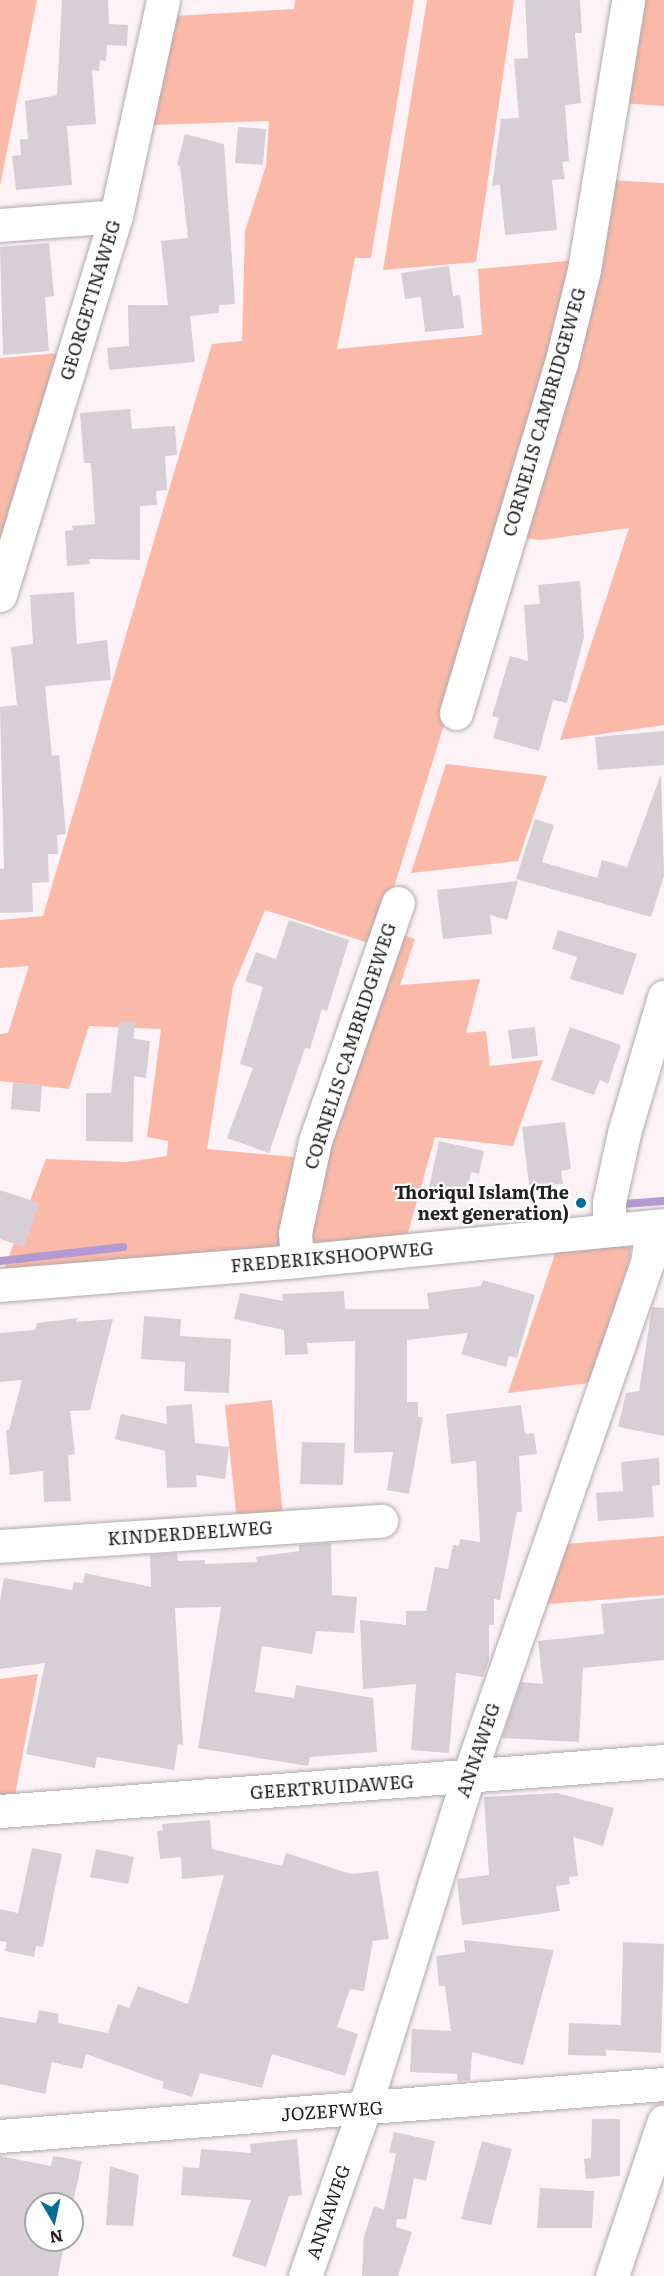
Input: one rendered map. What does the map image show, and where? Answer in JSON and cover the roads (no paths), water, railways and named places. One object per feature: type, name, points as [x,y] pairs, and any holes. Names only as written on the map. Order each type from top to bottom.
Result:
[{"type":"street","name":"GEORGETINAWEG","points":[[0,594],[116,216],[163,0]]},
{"type":"street","name":"CORNELIS CAMBRIDGEWEG","points":[[456,713],[574,312],[628,0]]},
{"type":"street","points":[[0,225],[116,216]]},
{"type":"street","name":"CORNELIS CAMBRIDGEWEG","points":[[297,1261],[296,1233],[315,1141],[398,903]]},
{"type":"street","points":[[609,1230],[609,1202],[624,1132],[664,997]]},
{"type":"street","name":"FREDERIKSHOOPWEG","points":[[0,1285],[297,1261],[658,1225]]},
{"type":"street","name":"ANNAWEG","points":[[305,2276],[364,2109],[468,1778],[647,1263],[658,1225]]},
{"type":"street","name":"KINDERDEELWEG","points":[[0,1546],[381,1521]]},
{"type":"street","name":"GEERTRUIDAWEG","points":[[0,1811],[468,1778],[664,1761]]},
{"type":"street","name":"JOZEFWEG","points":[[0,2136],[664,2084]]},
{"type":"street","points":[[612,2276],[664,2121]]},
{"type":"waterway","points":[[624,1204],[664,1201]]},
{"type":"waterway","points":[[0,1261],[123,1247]]},
{"type":"place","name":"Thoriqul Islam(The next generation)","points":[[581,1203]]}]
